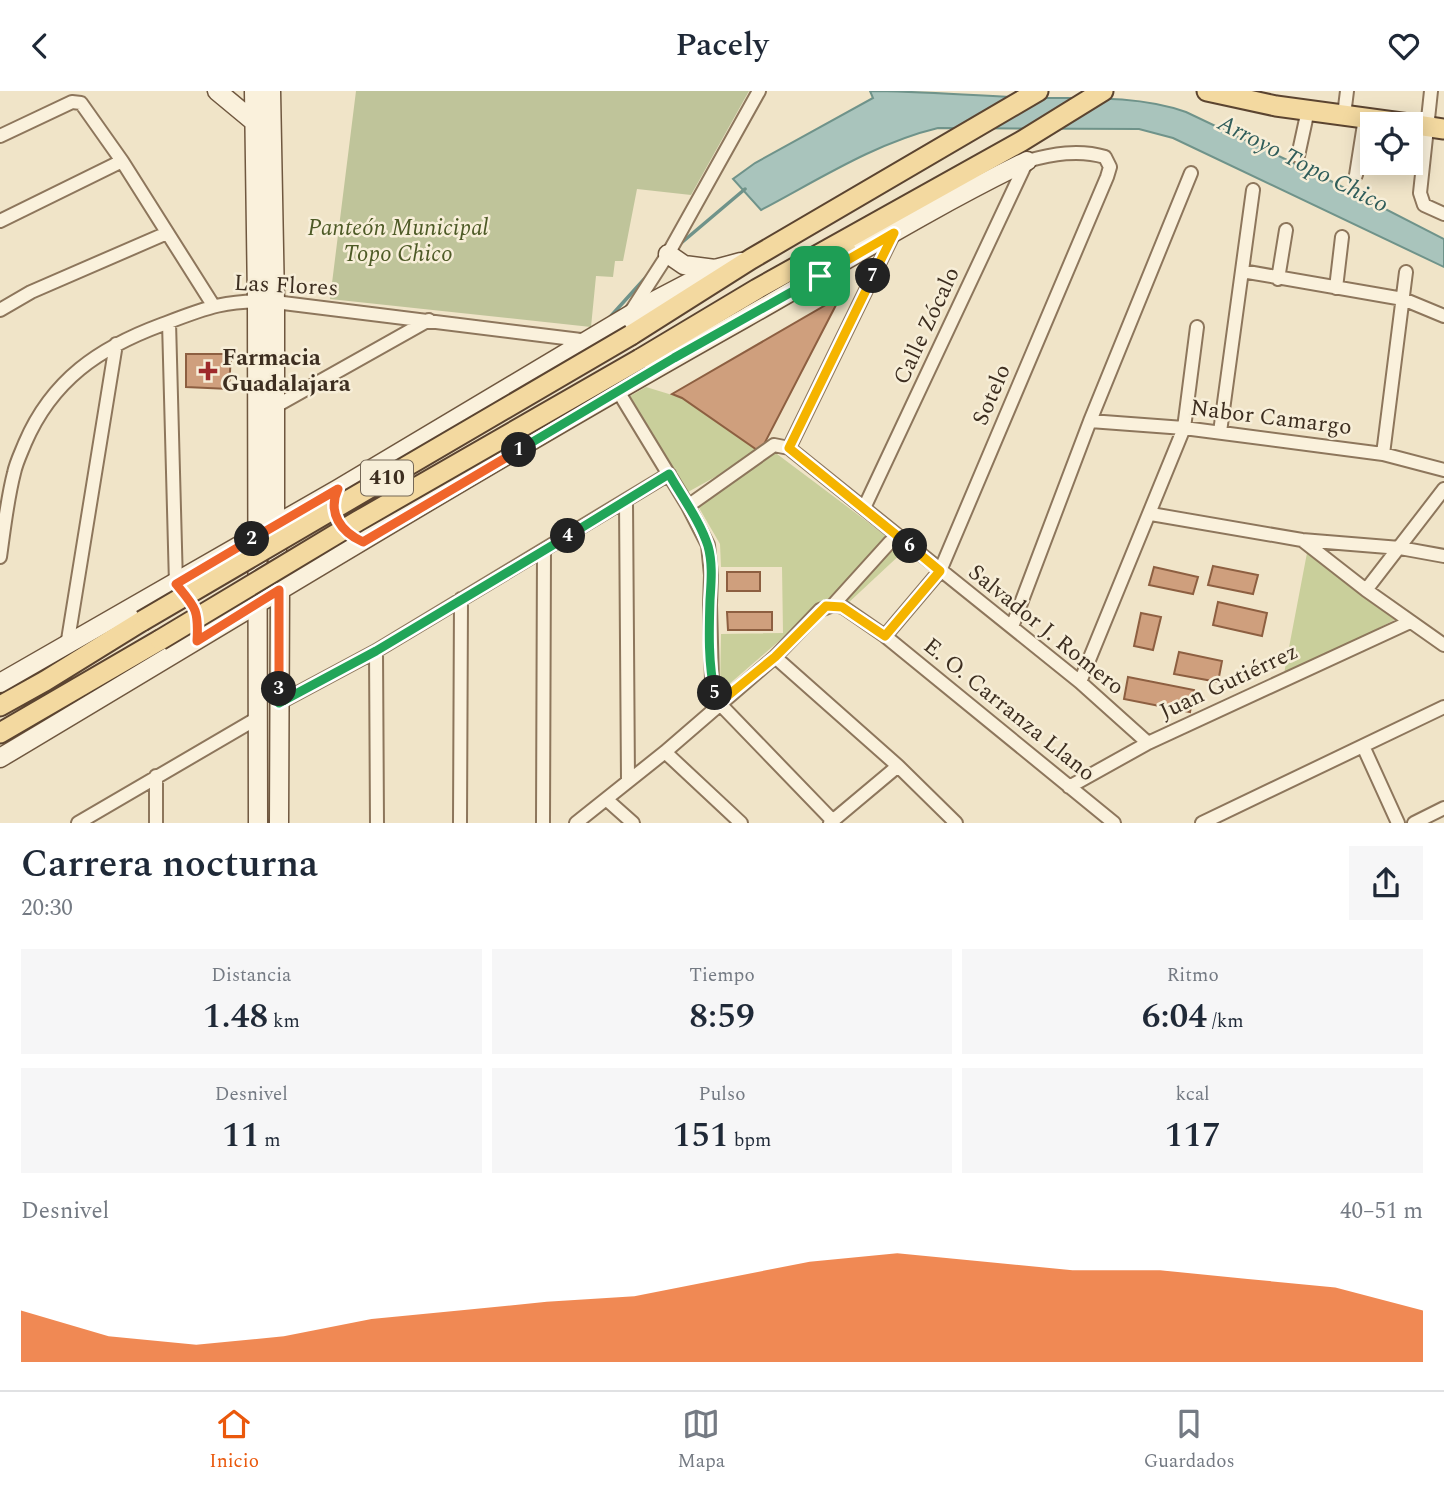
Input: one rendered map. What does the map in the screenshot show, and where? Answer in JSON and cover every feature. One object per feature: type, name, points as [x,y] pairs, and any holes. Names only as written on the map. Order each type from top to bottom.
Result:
[{"type":"main road","name":"410","points":[[0,706],[46,681],[628,327],[751,259],[1038,91]]},
{"type":"main road","name":"410","points":[[1,733],[358,521],[757,289],[1022,141],[1102,91]]},
{"type":"main road","points":[[1207,91],[1255,96],[1307,110],[1360,117]]},
{"type":"main road","points":[[820,276],[828,264],[855,243],[869,226]]},
{"type":"street","points":[[217,91],[272,136]]},
{"type":"street","points":[[254,91],[253,121],[275,407],[275,525],[279,590],[279,823]]},
{"type":"street","points":[[258,823],[257,536],[272,136],[271,91]]},
{"type":"street","points":[[628,327],[759,91]]},
{"type":"street","points":[[1344,115],[1347,91]]},
{"type":"street","points":[[1423,126],[1431,91]]},
{"type":"street","points":[[0,136],[76,101],[85,107],[213,305]]},
{"type":"street","points":[[1298,156],[1307,110]]},
{"type":"street","points":[[1356,175],[1360,150]]},
{"type":"street","name":"Sotelo","points":[[885,636],[940,571],[1110,167],[1105,157],[1096,154],[1069,153],[1027,161]]},
{"type":"street","points":[[0,221],[122,161]]},
{"type":"street","points":[[0,758],[618,391],[962,193],[1027,161]]},
{"type":"street","name":"Calle Zócalo","points":[[864,508],[1027,161]]},
{"type":"street","points":[[1012,627],[1090,421],[1191,173]]},
{"type":"street","points":[[1421,175],[1420,193],[1424,205],[1444,214]]},
{"type":"street","points":[[1220,432],[1253,190]]},
{"type":"street","points":[[1278,279],[1286,230]]},
{"type":"street","points":[[0,310],[31,292],[167,233]]},
{"type":"street","points":[[688,506],[774,445],[787,447],[894,233]]},
{"type":"street","points":[[1336,288],[1342,237]]},
{"type":"street","points":[[668,254],[684,265],[715,269]]},
{"type":"street","points":[[0,683],[176,584],[589,341],[628,327],[650,303],[715,269],[751,259]]},
{"type":"street","points":[[1242,271],[1403,299],[1444,316]]},
{"type":"street","points":[[1383,454],[1406,272]]},
{"type":"street","name":"Las Flores","points":[[0,557],[14,471],[42,409],[73,374],[116,344],[169,321],[213,305],[266,301],[589,341]]},
{"type":"street","points":[[275,407],[429,320]]},
{"type":"street","points":[[169,321],[176,584],[194,605],[198,620],[197,641]]},
{"type":"street","points":[[1080,682],[1184,428],[1198,327]]},
{"type":"street","points":[[67,646],[116,344]]},
{"type":"street","points":[[618,391],[688,506],[708,545],[712,680],[719,703],[831,822],[898,766]]},
{"type":"street","name":"Nabor Camargo","points":[[1090,421],[1220,432],[1383,454],[1444,470]]},
{"type":"street","name":"Salvador J. Romero","points":[[787,447],[1080,682],[1148,743]]},
{"type":"street","points":[[0,478],[14,471]]},
{"type":"street","points":[[279,703],[376,651],[669,474]]},
{"type":"street","points":[[338,489],[334,498],[336,518],[349,535],[363,542]]},
{"type":"street","points":[[1366,590],[1444,489]]},
{"type":"street","points":[[626,502],[628,781]]},
{"type":"street","points":[[1150,514],[1302,540],[1400,548],[1444,556]]},
{"type":"street","points":[[1302,540],[1366,590],[1444,645]]},
{"type":"street","points":[[576,823],[775,657],[820,610],[838,606],[890,542]]},
{"type":"street","points":[[542,823],[544,550]]},
{"type":"street","points":[[460,823],[461,599]]},
{"type":"street","name":"E. O. Carranza Llano","points":[[838,606],[885,636],[1114,823]]},
{"type":"street","name":"Juan Gutiérrez","points":[[1069,787],[1148,743],[1410,622]]},
{"type":"street","points":[[376,651],[377,823]]},
{"type":"street","points":[[775,657],[898,766],[956,823]]},
{"type":"street","points":[[1202,823],[1444,707]]},
{"type":"street","points":[[78,823],[256,719]]},
{"type":"street","points":[[1363,746],[1398,823]]},
{"type":"street","points":[[665,751],[741,823]]},
{"type":"street","points":[[156,776],[156,823]]},
{"type":"street","points":[[606,799],[632,823]]},
{"type":"street","points":[[1414,823],[1444,808]]},
{"type":"green space","name":"Panteón Municipal Topo Chico","points":[[356,91],[749,91],[691,195],[637,189],[623,261],[615,261],[613,277],[596,276],[591,327],[330,299]]},
{"type":"green space","points":[[646,387],[682,398],[760,452],[688,492],[630,396]]},
{"type":"green space","points":[[773,451],[905,550],[846,605],[830,597],[720,692],[721,634],[783,633],[782,567],[721,567],[720,544],[698,506],[744,475]]},
{"type":"green space","points":[[1307,553],[1396,619],[1283,679]]},
{"type":"water","points":[[870,91],[1115,99],[1151,103],[1186,112],[1323,177],[1444,239],[1444,267],[1173,138],[1139,129],[938,128],[869,153],[761,210],[733,179],[755,163],[873,98]]},
{"type":"building","points":[[831,302],[836,305],[760,452],[682,398],[672,394]]},
{"type":"building","name":"Farmacia Guadalajara","points":[[186,354],[231,354],[229,389],[186,387]]},
{"type":"building","points":[[1213,566],[1258,575],[1253,594],[1208,585]]},
{"type":"building","points":[[1154,567],[1198,577],[1193,594],[1149,585]]},
{"type":"building","points":[[727,572],[760,572],[760,591],[727,591]]},
{"type":"building","points":[[1218,602],[1267,613],[1262,636],[1213,625]]},
{"type":"building","points":[[727,612],[772,612],[772,630],[728,630]]},
{"type":"building","points":[[1141,613],[1161,617],[1153,650],[1134,646]]},
{"type":"building","points":[[1179,652],[1222,661],[1218,682],[1174,674]]},
{"type":"building","points":[[1128,677],[1194,690],[1190,712],[1124,699]]},
{"type":"waterway","points":[[680,244],[745,189]]},
{"type":"waterway","points":[[610,317],[647,276]]},
{"type":"place","name":"Farmacia Guadalajara","points":[[208,371]]},
{"type":"route","points":[[894,233],[789,448],[940,571],[885,636],[842,607],[826,606],[775,657],[719,703],[712,680],[711,575],[708,545],[669,474],[376,651],[279,703],[279,590],[197,641],[198,620],[194,605],[176,584],[275,525],[338,489],[334,498],[336,518],[349,535],[363,542],[674,358],[820,276],[894,233]]},
{"type":"water label","name":"Arroyo Topo Chico","points":[[1303,164]]}]
